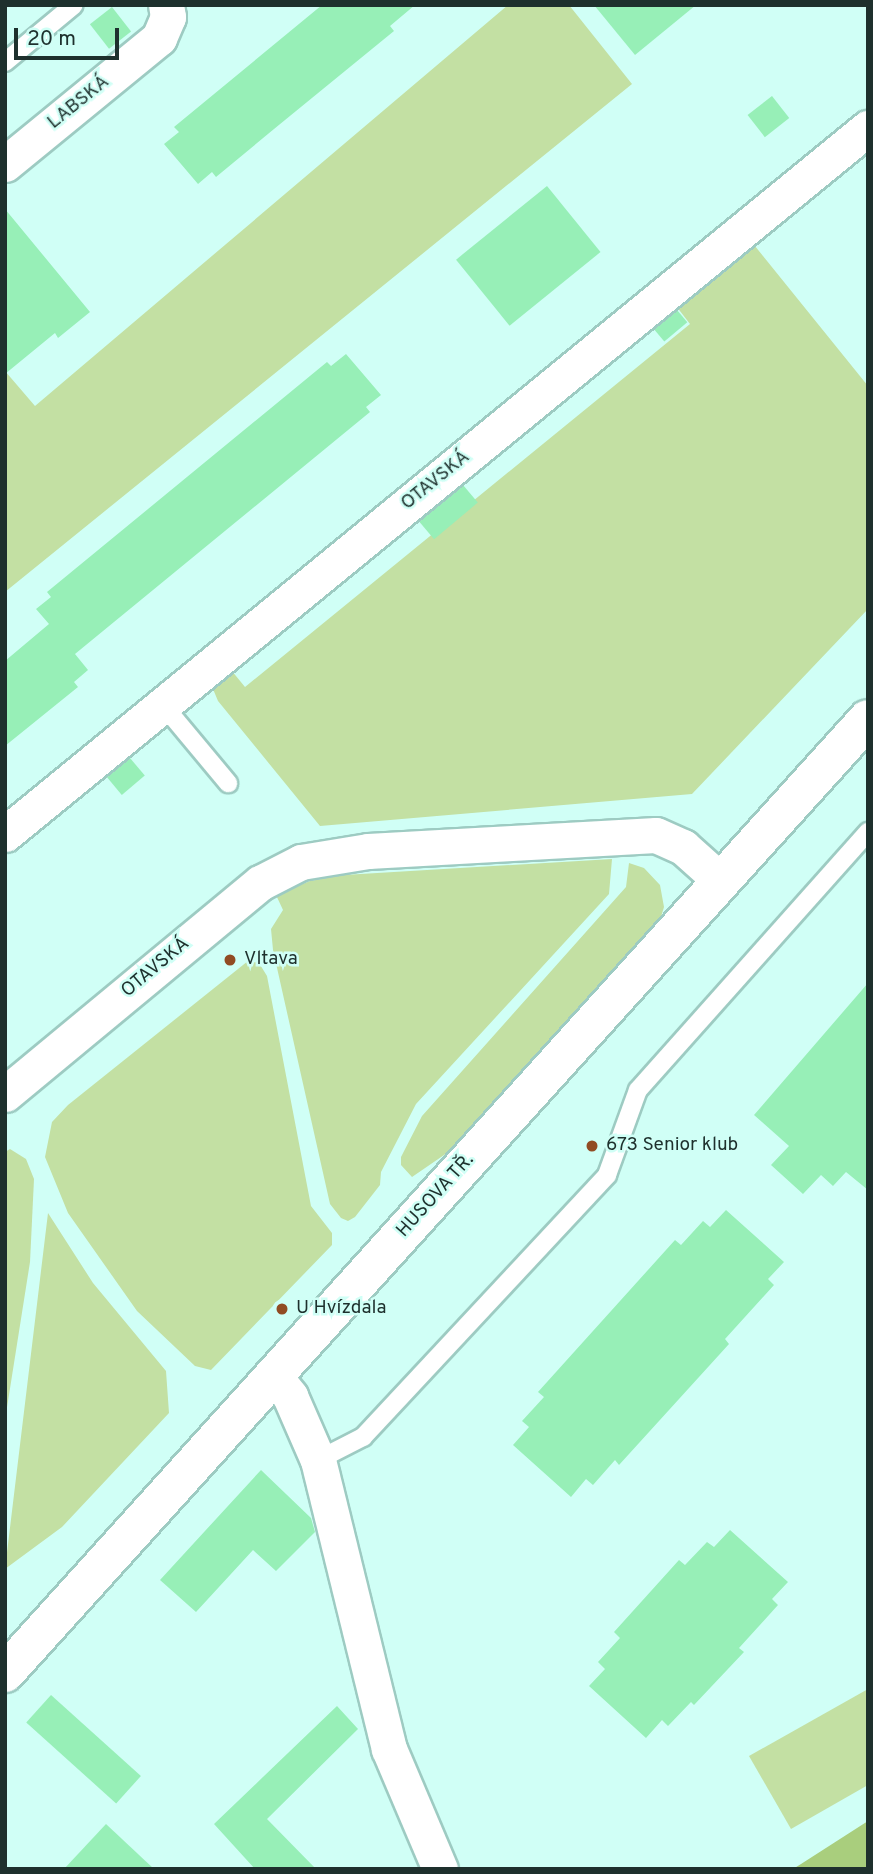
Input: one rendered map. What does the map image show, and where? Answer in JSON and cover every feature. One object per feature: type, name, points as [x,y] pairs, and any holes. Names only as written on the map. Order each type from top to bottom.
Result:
[{"type":"street","name":"LABSKÁ","points":[[5,164],[159,38],[167,18],[166,5]]},
{"type":"street","name":"OTAVSKÁ","points":[[5,834],[868,128]]},
{"type":"street","name":"HUSOVA TŘ.","points":[[5,1673],[868,719]]},
{"type":"street","name":"OTAVSKÁ","points":[[5,1094],[260,883],[301,862],[368,851],[656,835],[683,847],[721,881]]},
{"type":"street","points":[[274,1376],[290,1396],[318,1460],[389,1749],[440,1869]]},
{"type":"lane","points":[[5,62],[74,5]]},
{"type":"lane","points":[[163,705],[228,783]]},
{"type":"lane","points":[[318,1460],[363,1437],[607,1175],[638,1090],[868,832]]},
{"type":"green space","points":[[508,5],[569,5],[632,84],[5,592],[5,371],[35,406]]},
{"type":"green space","points":[[742,230],[868,386],[868,609],[692,794],[320,826],[218,701],[213,689],[215,675],[227,665],[245,687],[690,324],[670,298]]},
{"type":"green space","points":[[612,859],[609,894],[416,1104],[381,1172],[380,1185],[355,1217],[348,1221],[341,1218],[330,1204],[273,950],[271,929],[283,910],[276,895],[310,881],[344,875]]},
{"type":"green space","points":[[629,863],[644,868],[660,885],[664,907],[657,930],[463,1142],[412,1177],[401,1165],[401,1157],[422,1116],[626,887]]},
{"type":"green space","points":[[248,961],[259,963],[267,976],[311,1206],[332,1233],[332,1245],[211,1370],[195,1366],[137,1311],[68,1213],[45,1157],[52,1122],[68,1105]]},
{"type":"green space","points":[[10,1149],[26,1159],[34,1179],[30,1262],[5,1420],[5,1152]]},
{"type":"green space","points":[[48,1213],[93,1283],[166,1371],[169,1413],[62,1527],[5,1569]]},
{"type":"green space","points":[[868,1689],[868,1785],[791,1829],[749,1756]]},
{"type":"green space","points":[[868,1821],[868,1869],[793,1869],[801,1864]]},
{"type":"building","points":[[322,5],[415,5],[390,26],[394,31],[216,177],[212,172],[198,184],[164,144],[179,132],[174,127]]},
{"type":"building","points":[[594,5],[696,5],[635,55]]},
{"type":"building","points":[[112,7],[131,31],[109,49],[90,24]]},
{"type":"building","points":[[772,96],[789,118],[765,137],[748,115]]},
{"type":"building","points":[[547,186],[600,252],[510,326],[456,260]]},
{"type":"building","points":[[5,209],[90,312],[58,338],[55,333],[5,374]]},
{"type":"building","points":[[677,310],[687,322],[664,342],[654,329]]},
{"type":"building","points":[[346,354],[381,395],[366,407],[370,412],[75,654],[88,670],[74,682],[78,687],[5,746],[5,661],[49,624],[36,609],[51,597],[47,592],[327,362],[331,366]]},
{"type":"building","points":[[463,485],[478,503],[434,539],[419,522]]},
{"type":"building","points":[[130,758],[145,776],[122,795],[107,777]]},
{"type":"building","points":[[868,983],[868,1190],[846,1172],[833,1186],[821,1175],[803,1194],[771,1165],[789,1146],[754,1115]]},
{"type":"building","points":[[726,1210],[784,1262],[768,1279],[774,1285],[725,1339],[729,1344],[619,1465],[615,1460],[593,1485],[586,1479],[571,1497],[513,1445],[529,1427],[522,1421],[544,1397],[538,1392],[675,1240],[681,1245],[703,1221],[710,1227]]},
{"type":"building","points":[[261,1470],[311,1518],[315,1532],[276,1571],[253,1550],[196,1612],[160,1580]]},
{"type":"building","points":[[730,1530],[788,1582],[772,1599],[778,1605],[739,1648],[744,1652],[694,1705],[691,1702],[668,1726],[662,1720],[646,1738],[589,1686],[605,1669],[598,1662],[620,1638],[614,1632],[679,1560],[685,1565],[707,1542],[714,1547]]},
{"type":"building","points":[[51,1695],[141,1776],[116,1803],[26,1722]]},
{"type":"building","points":[[337,1706],[358,1729],[267,1819],[316,1869],[255,1869],[214,1824]]},
{"type":"building","points":[[106,1824],[154,1869],[64,1869]]},
{"type":"place","name":"Vltava","points":[[230,960]]},
{"type":"place","name":"673 Senior klub","points":[[592,1146]]},
{"type":"place","name":"U Hvízdala","points":[[282,1309]]}]
